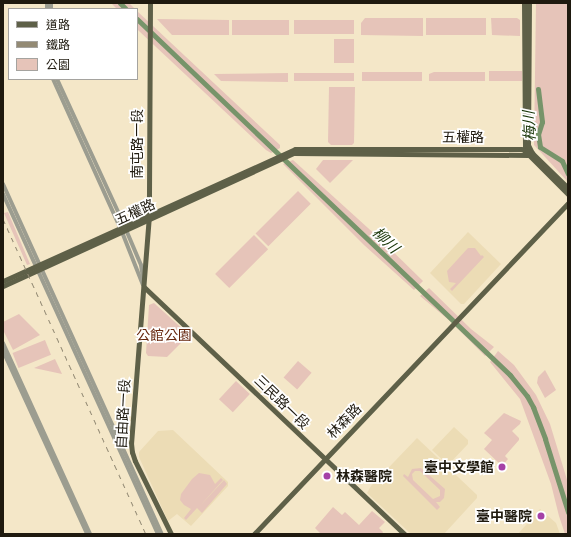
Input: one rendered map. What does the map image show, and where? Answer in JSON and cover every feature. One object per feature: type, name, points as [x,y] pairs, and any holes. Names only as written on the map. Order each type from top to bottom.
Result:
[{"type":"main road","name":"南屯路一段","points":[[144,287],[149,217],[150,3]]},
{"type":"main road","points":[[524,3],[526,150],[568,194]]},
{"type":"main road","points":[[529,3],[526,150],[568,188]]},
{"type":"main road","name":"五權路","points":[[3,281],[39,267],[288,153],[526,150]]},
{"type":"main road","name":"林森路","points":[[254,534],[324,458],[568,204]]},
{"type":"main road","name":"五權路","points":[[3,286],[39,267]]},
{"type":"main road","name":"三民路一段","points":[[144,287],[404,534]]},
{"type":"main road","name":"自由路一段","points":[[144,287],[132,452],[171,534]]},
{"type":"street","points":[[53,80],[141,265],[144,287]]},
{"type":"street","points":[[57,80],[123,229]]},
{"type":"street","points":[[3,184],[12,209],[162,534]]},
{"type":"street","points":[[3,194],[12,209]]},
{"type":"street","points":[[39,267],[158,534]]},
{"type":"street","points":[[3,343],[90,534]]},
{"type":"street","points":[[3,351],[87,534]]},
{"type":"shaded area","points":[[468,232],[501,264],[464,304],[461,304],[430,273]]},
{"type":"shaded area","points":[[454,427],[468,440],[468,444],[450,463],[446,463],[432,450]]},
{"type":"shaded area","points":[[173,430],[228,482],[228,486],[191,526],[177,514],[168,521],[139,457],[139,452],[158,431]]},
{"type":"shaded area","points":[[417,438],[477,495],[477,498],[444,534],[411,534],[367,493],[371,486]]},
{"type":"shaded area","name":"臺中醫院","points":[[540,509],[556,523],[560,534],[518,534]]},
{"type":"green space","points":[[111,3],[129,3],[134,8],[116,8]]},
{"type":"green space","points":[[536,3],[568,3],[568,182],[534,145]]},
{"type":"green space","points":[[138,12],[280,145],[280,148],[271,153],[266,150],[139,31]]},
{"type":"green space","points":[[365,18],[423,18],[423,36],[361,35],[361,23]]},
{"type":"green space","points":[[426,18],[486,18],[486,35],[426,35]]},
{"type":"green space","points":[[491,18],[517,18],[520,20],[520,36],[492,35]]},
{"type":"green space","points":[[157,19],[229,20],[229,35],[172,35]]},
{"type":"green space","points":[[232,20],[289,20],[289,35],[232,35]]},
{"type":"green space","points":[[294,20],[354,20],[354,34],[294,34]]},
{"type":"green space","points":[[334,39],[354,39],[354,63],[334,63]]},
{"type":"green space","points":[[489,71],[522,71],[522,81],[489,81]]},
{"type":"green space","points":[[362,72],[422,72],[422,81],[362,81]]},
{"type":"green space","points":[[434,72],[485,72],[485,81],[429,81],[429,74]]},
{"type":"green space","points":[[288,73],[288,82],[221,81],[214,74]]},
{"type":"green space","points":[[294,73],[354,73],[354,81],[294,81]]},
{"type":"green space","points":[[329,87],[355,87],[354,143],[352,145],[331,145],[328,142]]},
{"type":"green space","points":[[293,160],[379,238],[423,281],[414,290],[364,245],[283,164]]},
{"type":"green space","points":[[323,160],[353,160],[330,183],[316,169]]},
{"type":"green space","points":[[298,191],[311,204],[268,246],[256,233]]},
{"type":"green space","points":[[8,212],[30,264],[27,265],[4,213]]},
{"type":"green space","points":[[254,235],[268,249],[229,288],[215,274]]},
{"type":"green space","points":[[468,248],[475,248],[481,256],[482,255],[484,257],[452,291],[450,289],[456,283],[449,282],[447,271]]},
{"type":"green space","points":[[429,288],[471,329],[494,347],[485,356],[450,321],[420,296]]},
{"type":"green space","name":"公館公園","points":[[154,303],[186,332],[186,338],[167,357],[148,356],[146,353],[149,305]]},
{"type":"green space","points":[[19,314],[40,335],[13,350],[3,330],[3,322]]},
{"type":"green space","points":[[45,340],[51,355],[19,368],[13,353]]},
{"type":"green space","points":[[498,351],[514,365],[536,395],[550,424],[568,483],[568,534],[565,534],[551,484],[520,399],[490,362]]},
{"type":"green space","points":[[55,359],[62,374],[34,368]]},
{"type":"green space","points":[[298,361],[312,373],[297,389],[284,378]]},
{"type":"green space","points":[[545,370],[556,390],[545,398],[537,383],[538,377]]},
{"type":"green space","points":[[236,381],[250,394],[233,412],[219,399]]},
{"type":"green space","points":[[504,413],[521,421],[520,424],[512,431],[519,438],[519,440],[505,456],[508,459],[502,466],[484,449],[492,440],[484,433]]},
{"type":"green space","points":[[421,468],[445,489],[444,498],[440,502],[436,502],[440,507],[437,510],[403,476],[404,474],[408,477],[412,469]],"holes":[[[415,471],[420,471],[440,490],[440,496],[433,499],[413,480],[412,474]]]},
{"type":"green space","points":[[199,473],[210,475],[215,484],[221,478],[223,480],[199,507],[224,480],[227,484],[202,513],[197,508],[186,520],[184,518],[191,509],[184,505],[180,500],[181,494],[192,479]]},
{"type":"green space","points":[[333,507],[342,515],[345,512],[359,525],[372,511],[385,522],[379,528],[383,532],[382,534],[321,534],[315,528]]},
{"type":"waterway","name":"柳川","points":[[120,3],[125,8]]},
{"type":"waterway","name":"柳川","points":[[138,20],[510,375],[527,396],[533,407],[545,439],[568,512]]},
{"type":"waterway","name":"梅川","points":[[538,89],[542,122],[538,134],[540,147],[562,161],[568,174]]},
{"type":"railway","points":[[3,219],[146,534]]},
{"type":"place","name":"臺中文學館","points":[[502,467]]},
{"type":"place","name":"林森醫院","points":[[327,476]]},
{"type":"place","name":"臺中醫院","points":[[541,516]]}]
